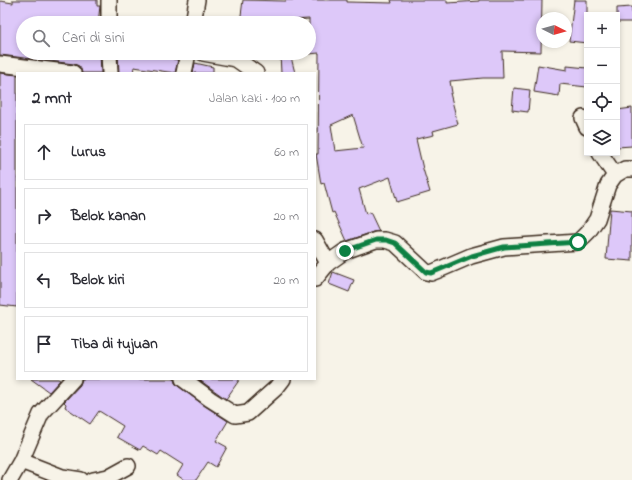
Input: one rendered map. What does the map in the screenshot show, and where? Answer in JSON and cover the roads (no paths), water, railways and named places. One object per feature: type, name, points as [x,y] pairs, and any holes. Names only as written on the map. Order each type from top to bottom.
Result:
[{"type":"street","points":[[109,0],[109,16]]},
{"type":"street","points":[[195,16],[197,0]]},
{"type":"street","points":[[109,60],[110,72]]},
{"type":"street","points":[[184,72],[187,60]]},
{"type":"street","points":[[237,60],[255,72]]},
{"type":"street","points":[[0,64],[65,72]]},
{"type":"street","points":[[602,156],[615,176]]},
{"type":"street","points":[[316,278],[328,263],[345,251],[376,240],[386,240],[395,243],[426,272],[431,273],[472,256],[504,247],[578,242],[588,232],[597,219],[608,185],[615,176],[625,170],[632,169]]},
{"type":"street","points":[[316,242],[328,263]]},
{"type":"street","points":[[10,480],[41,414],[72,380]]},
{"type":"street","points":[[184,380],[235,415],[248,413],[276,388],[281,380]]},
{"type":"street","points":[[20,461],[62,477],[82,480]]},
{"type":"street","points":[[93,480],[108,477],[128,466]]}]
